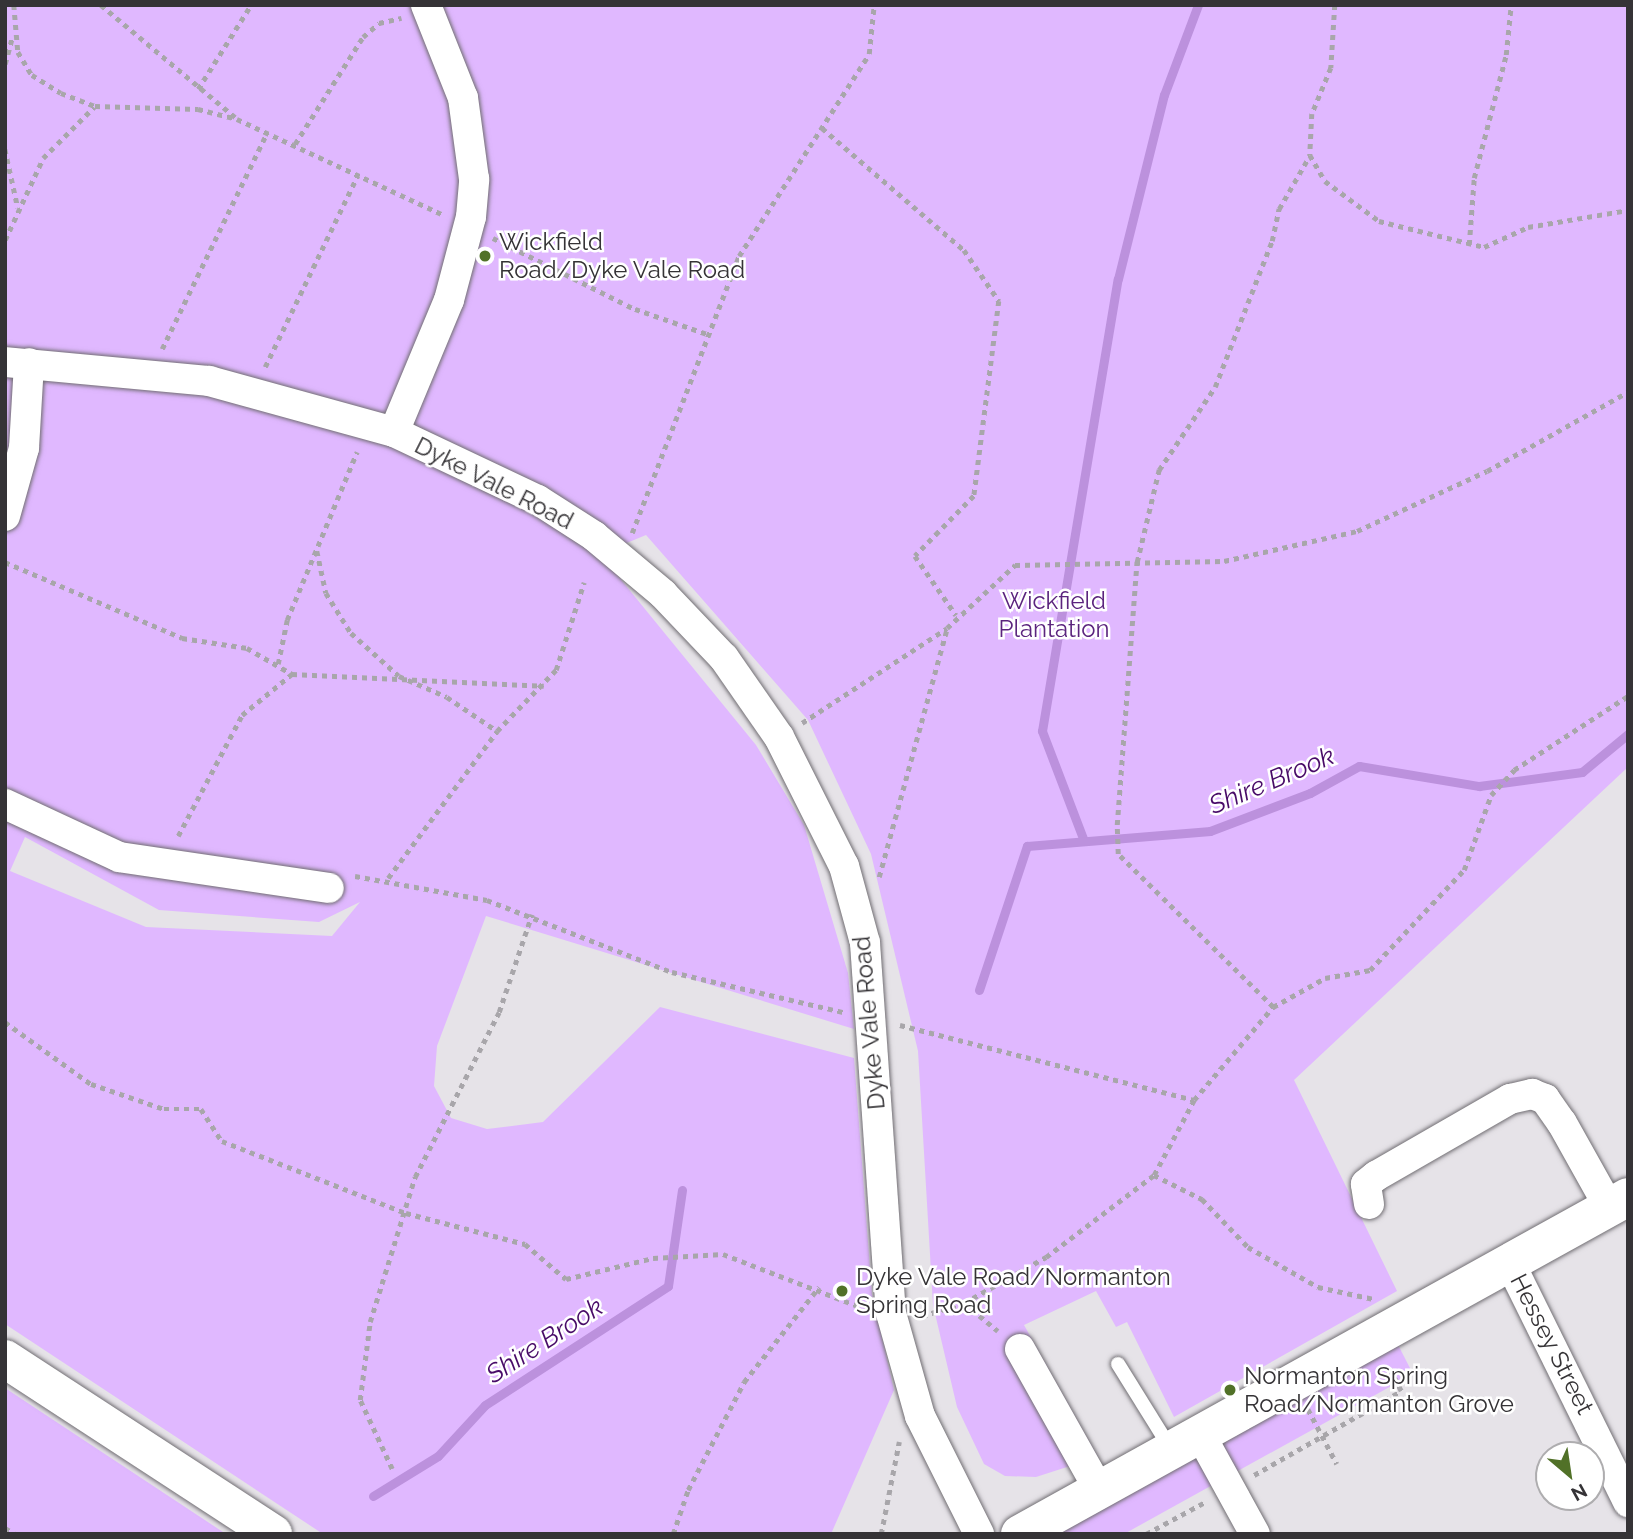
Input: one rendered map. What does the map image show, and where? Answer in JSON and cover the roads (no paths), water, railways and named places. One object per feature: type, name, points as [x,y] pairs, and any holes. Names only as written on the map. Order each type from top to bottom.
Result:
[{"type":"main road","points":[[1020,1534],[1186,1442],[1387,1340],[1510,1263],[1618,1202]]},
{"type":"main road","points":[[5,1359],[273,1534]]},
{"type":"street","points":[[381,427],[449,300],[469,226],[471,139],[432,15]]},
{"type":"street","points":[[5,516],[24,448],[17,362]]},
{"type":"street","name":"Dyke Vale Road","points":[[17,362],[150,373],[256,391],[381,427],[538,500],[623,561],[724,658],[779,737],[814,798],[851,891],[873,1018],[893,1319],[920,1416],[979,1534]]},
{"type":"street","points":[[5,804],[109,853],[163,867],[340,882]]},
{"type":"street","points":[[1369,1204],[1366,1184],[1376,1176],[1510,1099],[1532,1094],[1545,1099],[1618,1202]]},
{"type":"street","name":"Hessey Street","points":[[1510,1263],[1628,1502]]},
{"type":"street","points":[[1020,1349],[1099,1490]]},
{"type":"street","points":[[1186,1442],[1255,1534]]},
{"type":"lane","points":[[1118,1364],[1186,1442]]},
{"type":"waterway","points":[[1084,841],[1042,731],[1118,279],[1164,95],[1198,5]]},
{"type":"waterway","name":"Shire Brook","points":[[979,990],[1027,846],[1210,831],[1310,793],[1359,766],[1479,786],[1582,772],[1628,734]]},
{"type":"waterway","name":"Shire Brook","points":[[373,1496],[438,1456],[485,1405],[668,1286],[682,1190]]},
{"type":"place","name":"Wickfield Road/Dyke Vale Road","points":[[485,256]]},
{"type":"place","name":"Dyke Vale Road/Normanton Spring Road","points":[[842,1291]]},
{"type":"place","name":"Normanton Spring Road/Normanton Grove","points":[[1230,1390]]},
{"type":"park label","name":"Wickfield Plantation","points":[[1054,615]]}]
